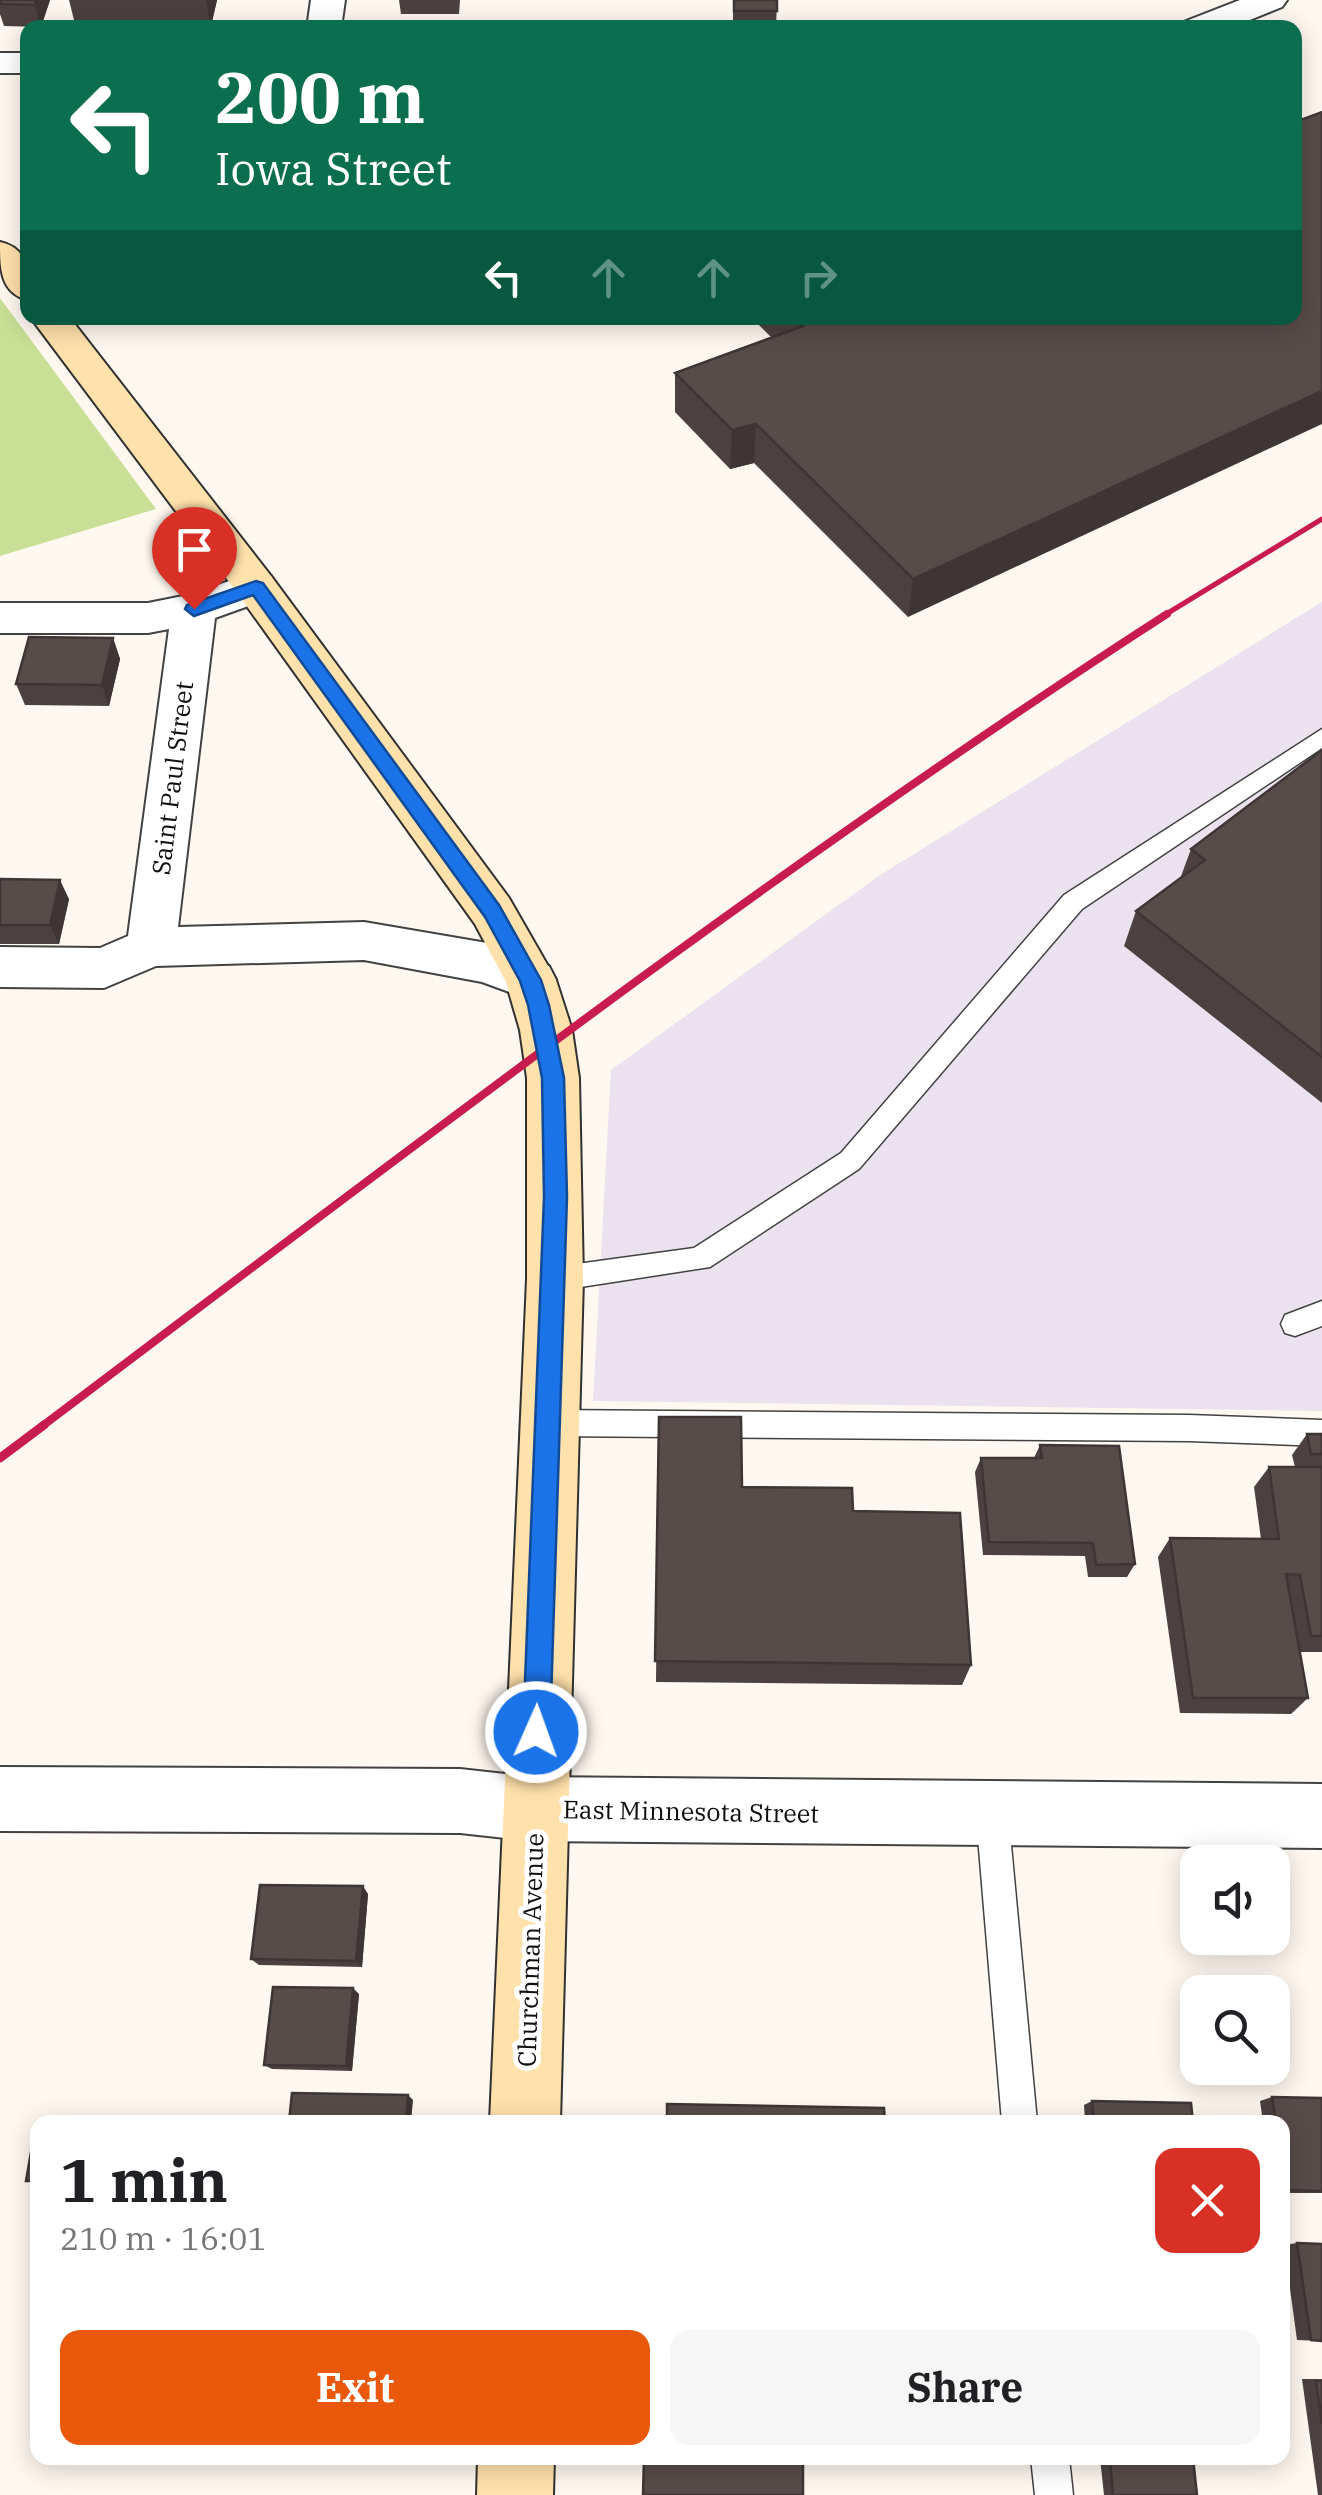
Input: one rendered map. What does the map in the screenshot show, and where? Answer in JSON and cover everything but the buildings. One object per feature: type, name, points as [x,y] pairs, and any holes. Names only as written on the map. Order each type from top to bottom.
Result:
[{"type":"main road","points":[[0,253],[20,278]]},
{"type":"main road","name":"Churchman Avenue","points":[[55,325],[256,587],[492,911],[530,980],[546,1030],[553,1078],[555,1278],[533,1810],[525,2115]]},
{"type":"main road","points":[[515,2495],[516,2465]]},
{"type":"street","points":[[1219,20],[1270,0]]},
{"type":"street","points":[[0,618],[148,618],[194,609],[256,587]]},
{"type":"street","name":"Saint Paul Street","points":[[151,947],[194,609]]},
{"type":"street","points":[[0,968],[104,968],[151,947],[364,941],[487,963],[530,980]]},
{"type":"street","name":"East Minnesota Street","points":[[0,1799],[460,1801],[533,1810],[1322,1816]]},
{"type":"lane","points":[[555,1278],[700,1259],[850,1161],[1073,902],[1322,737]]},
{"type":"lane","points":[[1295,1324],[1322,1313]]},
{"type":"lane","points":[[550,1422],[1189,1428],[1322,1433]]},
{"type":"lane","points":[[992,1814],[1019,2115]]},
{"type":"lane","points":[[1051,2465],[1054,2495]]},
{"type":"shaded area","points":[[1322,602],[1322,1411],[593,1401],[611,1070],[880,875]]},
{"type":"green space","points":[[0,298],[156,509],[0,556]]},
{"type":"railway","points":[[1163,616],[1322,519]]},
{"type":"railway","points":[[41,1427],[737,908],[1167,614]]},
{"type":"railway","points":[[0,1458],[44,1425]]},
{"type":"route","points":[[194,609],[256,587],[492,911],[530,980],[546,1030],[553,1078],[555,1278],[536,1732]]}]
